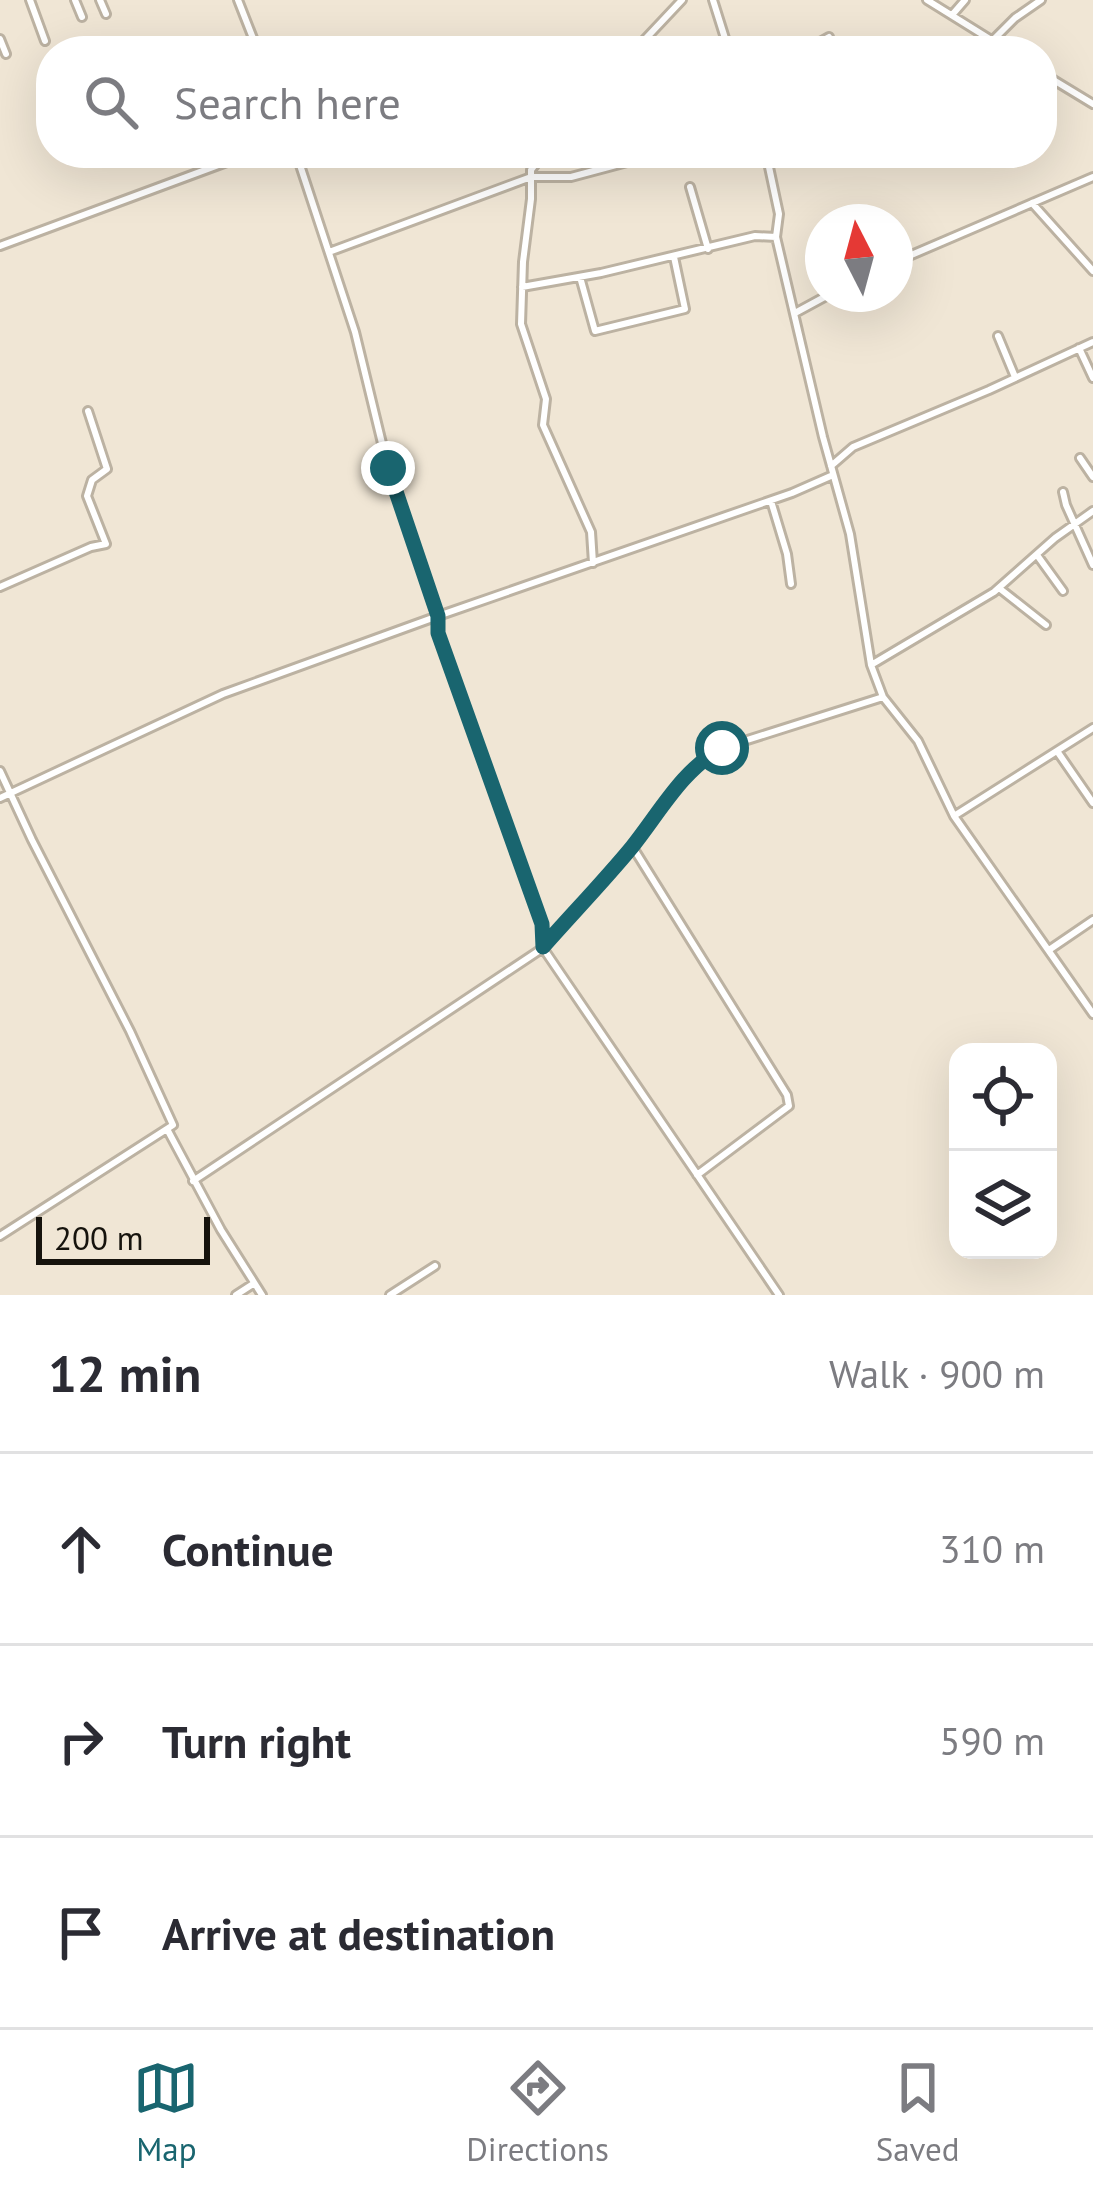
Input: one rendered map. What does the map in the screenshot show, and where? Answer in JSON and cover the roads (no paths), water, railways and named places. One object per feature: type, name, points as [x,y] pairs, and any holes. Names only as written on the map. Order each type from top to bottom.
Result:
[{"type":"street","points":[[30,0],[43,36]]},
{"type":"street","points":[[75,0],[82,17]]},
{"type":"street","points":[[100,0],[106,14]]},
{"type":"street","points":[[238,0],[252,36]]},
{"type":"street","points":[[648,36],[682,0]]},
{"type":"street","points":[[713,0],[724,36]]},
{"type":"street","points":[[927,0],[986,36]]},
{"type":"street","points":[[952,15],[965,0]]},
{"type":"street","points":[[1002,36],[1041,0]]},
{"type":"street","points":[[0,39],[6,54]]},
{"type":"street","points":[[1057,82],[1093,104]]},
{"type":"street","points":[[0,246],[211,168]]},
{"type":"street","points":[[301,168],[355,332],[388,468],[438,616],[438,633],[542,924],[543,947],[779,1295]]},
{"type":"street","points":[[533,168],[521,324],[546,399],[543,425],[591,532],[593,563]]},
{"type":"street","points":[[329,252],[531,177],[571,177],[605,168]]},
{"type":"street","points":[[769,168],[779,214],[776,237],[850,534],[871,664],[883,697],[918,741],[954,816],[1093,1014]]},
{"type":"street","points":[[913,254],[1093,177]]},
{"type":"street","points":[[690,187],[708,249]]},
{"type":"street","points":[[1032,202],[1093,271]]},
{"type":"street","points":[[522,287],[755,236],[776,237]]},
{"type":"street","points":[[580,277],[595,331],[685,309],[674,257]]},
{"type":"street","points":[[795,313],[805,308]]},
{"type":"street","points":[[998,336],[1016,378]]},
{"type":"street","points":[[0,797],[223,694],[771,501],[832,470],[854,447],[1093,342]]},
{"type":"street","points":[[1079,348],[1093,378]]},
{"type":"street","points":[[0,587],[106,544],[87,496],[92,480],[107,469],[88,411]]},
{"type":"street","points":[[1080,458],[1093,477]]},
{"type":"street","points":[[1064,492],[1093,565]]},
{"type":"street","points":[[771,501],[791,584]]},
{"type":"street","points":[[871,664],[999,588],[1093,511]]},
{"type":"street","points":[[1037,554],[1063,591]]},
{"type":"street","points":[[999,588],[1046,625]]},
{"type":"street","points":[[193,1181],[543,947],[676,788],[710,755],[883,697]]},
{"type":"street","points":[[954,816],[1093,728]]},
{"type":"street","points":[[1057,751],[1093,803]]},
{"type":"street","points":[[0,771],[173,1125],[0,1236]]},
{"type":"street","points":[[632,846],[787,1095],[789,1106],[697,1175]]},
{"type":"street","points":[[1049,950],[1093,920]]},
{"type":"street","points":[[167,1129],[262,1295]]},
{"type":"street","points":[[390,1295],[435,1266]]},
{"type":"street","points":[[236,1295],[254,1283]]}]
